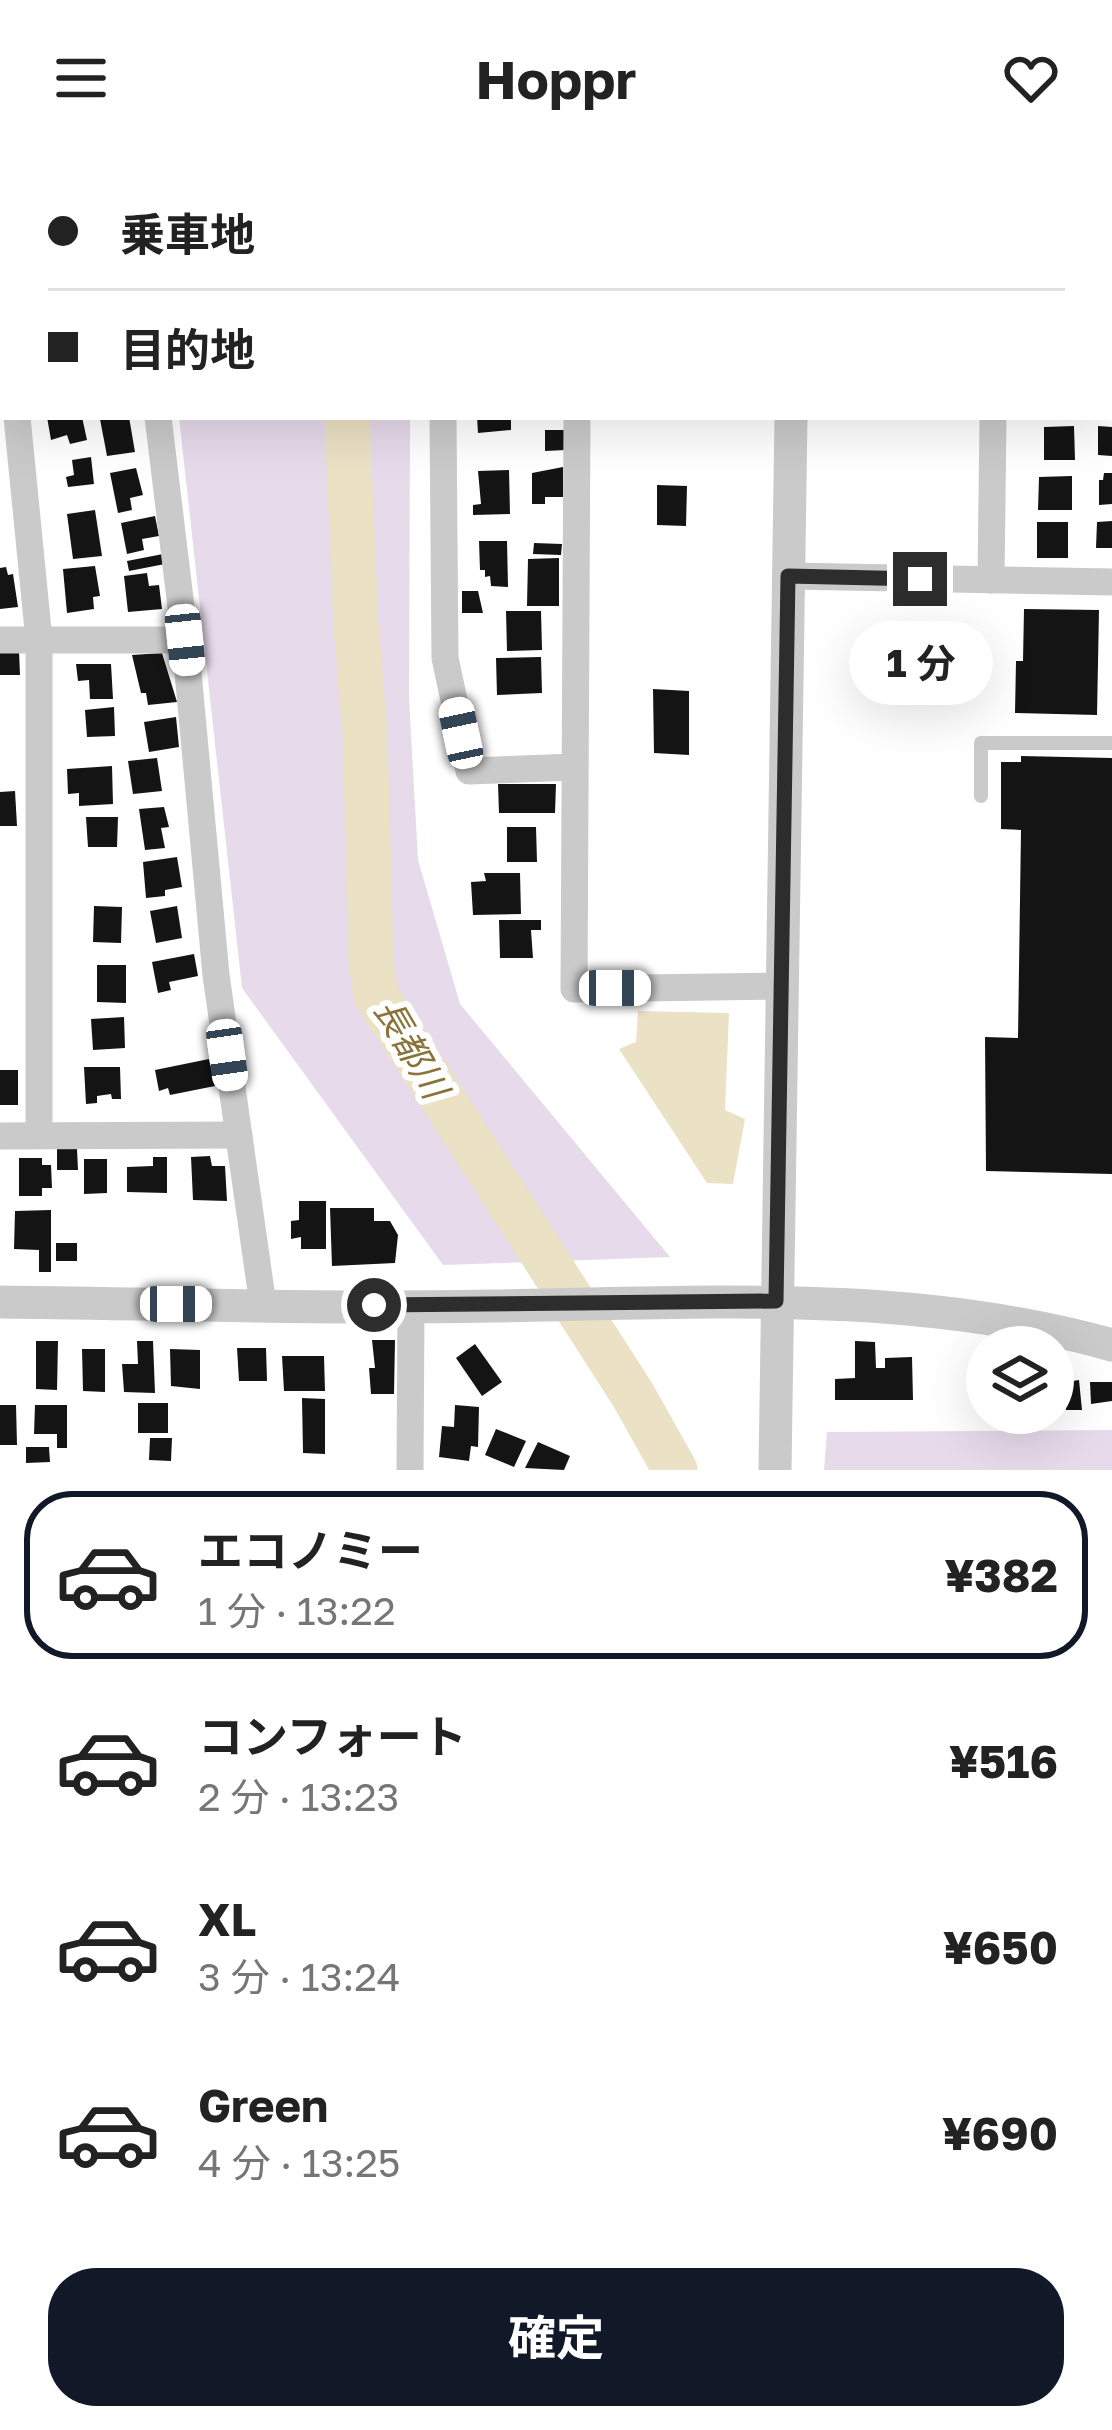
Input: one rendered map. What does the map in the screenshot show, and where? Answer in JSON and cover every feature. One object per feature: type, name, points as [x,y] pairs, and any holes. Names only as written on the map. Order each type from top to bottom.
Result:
[{"type":"street","points":[[17,420],[39,640],[39,1136]]},
{"type":"street","points":[[158,420],[185,640],[216,975],[263,1305]]},
{"type":"street","points":[[443,420],[445,658],[470,770],[575,767]]},
{"type":"street","points":[[578,420],[574,989],[782,986]]},
{"type":"street","points":[[775,1470],[790,420]]},
{"type":"street","points":[[992,580],[993,420]]},
{"type":"street","points":[[788,576],[1112,582]]},
{"type":"street","points":[[0,640],[185,640]]},
{"type":"street","points":[[0,1136],[239,1135]]},
{"type":"street","points":[[0,1302],[875,1304],[1054,1328],[1112,1345]]},
{"type":"street","points":[[410,1470],[411,1306]]},
{"type":"lane","points":[[981,796],[981,743],[1112,743]]},
{"type":"shaded area","points":[[179,420],[410,420],[409,697],[418,860],[460,1004],[670,1257],[443,1265],[242,988]]},
{"type":"shaded area","points":[[638,1011],[729,1013],[725,1110],[745,1119],[733,1184],[707,1183],[619,1049],[636,1042]]},
{"type":"shaded area","points":[[1074,1430],[1112,1430],[1112,1470],[824,1470],[827,1432],[1074,1434]]},
{"type":"building","points":[[48,420],[83,420],[87,440],[70,444],[67,435],[51,440]]},
{"type":"building","points":[[100,420],[130,420],[135,452],[107,456]]},
{"type":"building","points":[[477,420],[511,420],[511,430],[478,433]]},
{"type":"building","points":[[1074,426],[1075,460],[1044,460],[1044,427]]},
{"type":"building","points":[[1098,426],[1112,427],[1112,456],[1098,455]]},
{"type":"building","points":[[545,430],[565,430],[566,450],[545,451]]},
{"type":"building","points":[[91,457],[94,484],[68,487],[66,477],[74,475],[72,460]]},
{"type":"building","points":[[563,467],[563,497],[545,497],[545,504],[532,504],[532,473]]},
{"type":"building","points":[[136,468],[143,495],[130,498],[132,510],[118,513],[110,473]]},
{"type":"building","points":[[509,470],[510,514],[473,515],[473,505],[481,504],[478,471]]},
{"type":"building","points":[[1104,473],[1112,473],[1112,504],[1099,505],[1099,480]]},
{"type":"building","points":[[1072,476],[1072,510],[1038,510],[1039,477]]},
{"type":"building","points":[[657,485],[687,486],[686,526],[657,525]]},
{"type":"building","points":[[95,510],[102,556],[73,559],[67,514]]},
{"type":"building","points":[[155,516],[159,536],[142,539],[144,550],[127,554],[121,523]]},
{"type":"building","points":[[1112,521],[1112,548],[1096,548],[1097,522]]},
{"type":"building","points":[[1037,522],[1068,522],[1068,558],[1037,558]]},
{"type":"building","points":[[479,541],[507,541],[508,587],[491,586],[490,576],[480,570]]},
{"type":"building","points":[[534,543],[562,544],[561,555],[533,554]]},
{"type":"building","points":[[163,554],[165,564],[129,571],[127,561]]},
{"type":"building","points":[[559,558],[559,606],[527,606],[528,559]]},
{"type":"building","points":[[95,566],[100,596],[93,597],[94,609],[67,613],[63,569]]},
{"type":"building","points":[[6,567],[8,575],[13,574],[18,607],[0,609],[0,568]]},
{"type":"building","points":[[147,573],[149,586],[159,585],[162,609],[128,612],[124,576]]},
{"type":"building","points":[[462,591],[478,591],[483,613],[462,613]]},
{"type":"building","points":[[1024,609],[1099,610],[1097,715],[1015,713]]},
{"type":"building","points":[[506,611],[541,611],[542,650],[507,651]]},
{"type":"building","points":[[19,651],[20,675],[0,675],[0,652]]},
{"type":"building","points":[[162,653],[177,702],[148,705],[132,655]]},
{"type":"building","points":[[541,657],[542,693],[497,695],[496,658]]},
{"type":"building","points":[[76,664],[111,664],[113,699],[90,699],[89,680],[78,681]]},
{"type":"building","points":[[653,689],[689,691],[689,755],[654,753]]},
{"type":"building","points":[[114,707],[115,736],[87,737],[85,710]]},
{"type":"building","points":[[176,717],[179,747],[149,752],[144,722]]},
{"type":"building","points":[[1021,756],[1112,758],[1112,1174],[986,1171],[985,1037],[1018,1038],[1021,830],[1001,829],[1001,762],[1021,762]]},
{"type":"building","points":[[157,758],[162,791],[133,794],[128,761]]},
{"type":"building","points":[[112,766],[113,804],[79,806],[79,793],[68,794],[67,769]]},
{"type":"building","points":[[498,784],[556,784],[555,813],[499,813]]},
{"type":"building","points":[[15,791],[17,826],[0,826],[0,792]]},
{"type":"building","points":[[164,807],[169,827],[161,828],[165,848],[145,850],[139,809]]},
{"type":"building","points":[[86,817],[118,817],[117,847],[88,847]]},
{"type":"building","points":[[507,827],[536,827],[537,862],[507,862]]},
{"type":"building","points":[[177,857],[182,887],[165,890],[165,896],[146,898],[143,862]]},
{"type":"building","points":[[484,873],[520,873],[521,914],[473,915],[471,882],[486,881]]},
{"type":"building","points":[[94,906],[122,907],[121,943],[93,942]]},
{"type":"building","points":[[177,906],[182,938],[156,943],[150,911]]},
{"type":"building","points":[[499,920],[541,920],[541,930],[531,930],[533,958],[500,958]]},
{"type":"building","points":[[194,954],[198,976],[169,982],[171,990],[158,993],[152,962]]},
{"type":"building","points":[[97,965],[126,965],[126,1003],[97,1002]]},
{"type":"building","points":[[124,1017],[125,1048],[93,1050],[91,1019]]},
{"type":"building","points":[[209,1059],[215,1086],[170,1095],[168,1088],[159,1091],[155,1070]]},
{"type":"building","points":[[84,1067],[120,1067],[121,1099],[112,1099],[111,1094],[97,1096],[97,1103],[86,1104]]},
{"type":"building","points":[[0,1070],[18,1070],[18,1105],[0,1105]]},
{"type":"building","points":[[57,1149],[77,1149],[78,1170],[57,1170]]},
{"type":"building","points":[[210,1156],[212,1166],[225,1166],[227,1201],[193,1200],[191,1157]]},
{"type":"building","points":[[153,1157],[167,1157],[167,1193],[127,1192],[127,1167],[153,1166]]},
{"type":"building","points":[[19,1158],[42,1158],[42,1165],[51,1165],[52,1188],[42,1188],[42,1196],[19,1196]]},
{"type":"building","points":[[84,1159],[107,1159],[107,1193],[84,1194]]},
{"type":"building","points":[[299,1201],[326,1201],[326,1249],[301,1249],[301,1237],[291,1239],[291,1221],[299,1220]]},
{"type":"building","points":[[330,1208],[374,1208],[374,1221],[390,1221],[398,1235],[395,1263],[332,1266]]},
{"type":"building","points":[[51,1210],[51,1272],[39,1272],[39,1250],[14,1249],[15,1211]]},
{"type":"building","points":[[56,1243],[77,1243],[77,1261],[56,1261]]},
{"type":"building","points":[[372,1340],[395,1340],[394,1394],[371,1394]]},
{"type":"building","points":[[36,1341],[58,1341],[57,1390],[36,1389]]},
{"type":"building","points":[[137,1341],[153,1341],[155,1393],[124,1392],[122,1364],[138,1364]]},
{"type":"building","points":[[855,1341],[875,1342],[876,1368],[885,1368],[885,1358],[912,1357],[913,1400],[835,1400],[835,1379],[855,1378]]},
{"type":"building","points":[[475,1344],[502,1382],[482,1396],[456,1358]]},
{"type":"building","points":[[237,1348],[266,1348],[267,1381],[239,1381]]},
{"type":"building","points":[[82,1349],[105,1349],[105,1392],[83,1391]]},
{"type":"building","points":[[170,1349],[200,1350],[200,1389],[171,1386]]},
{"type":"building","points":[[282,1356],[324,1356],[325,1391],[284,1391]]},
{"type":"building","points":[[1079,1380],[1082,1410],[1074,1410],[1074,1381]]},
{"type":"building","points":[[1090,1382],[1112,1382],[1112,1401],[1091,1404]]},
{"type":"building","points":[[302,1398],[325,1399],[325,1454],[303,1453]]},
{"type":"building","points":[[138,1403],[168,1403],[168,1433],[138,1433]]},
{"type":"building","points":[[0,1405],[16,1405],[17,1445],[0,1445]]},
{"type":"building","points":[[35,1405],[67,1405],[67,1448],[57,1448],[57,1434],[34,1434]]},
{"type":"building","points":[[455,1405],[479,1407],[478,1447],[471,1446],[469,1461],[439,1457],[442,1426],[454,1427]]},
{"type":"building","points":[[496,1429],[526,1441],[514,1467],[485,1455]]},
{"type":"building","points":[[150,1438],[172,1438],[171,1461],[149,1460]]},
{"type":"building","points":[[538,1442],[570,1456],[564,1470],[525,1468]]},
{"type":"building","points":[[26,1447],[49,1447],[50,1462],[26,1463]]},
{"type":"waterway","name":"長都川","points":[[347,420],[376,995],[633,1395],[675,1470]]},
{"type":"route","points":[[374,1305],[776,1301],[788,576],[920,579]]}]
